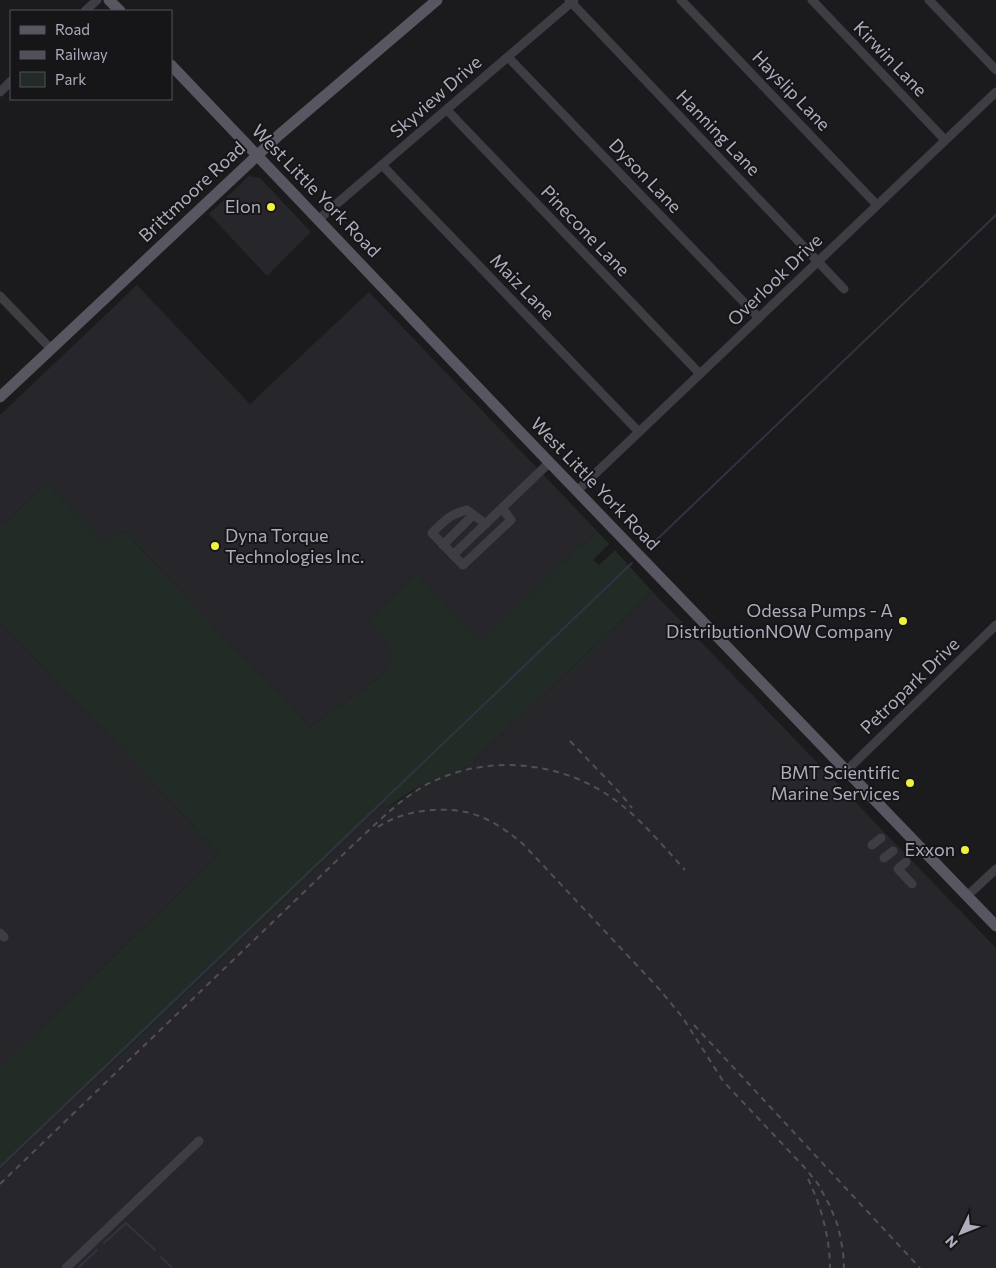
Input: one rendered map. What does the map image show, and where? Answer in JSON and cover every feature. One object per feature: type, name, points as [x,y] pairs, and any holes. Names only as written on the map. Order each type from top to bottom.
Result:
[{"type":"main road","points":[[109,0],[119,10]]},
{"type":"main road","name":"Brittmoore Road","points":[[0,397],[258,155],[433,2]]},
{"type":"main road","name":"West Little York Road","points":[[172,66],[577,491],[996,926]]},
{"type":"street","points":[[86,10],[97,0]]},
{"type":"street","name":"Hayslip Lane","points":[[681,0],[877,205]]},
{"type":"street","name":"Kirwin Lane","points":[[812,0],[945,140]]},
{"type":"street","points":[[929,0],[996,70]]},
{"type":"street","name":"Skyview Drive","points":[[319,219],[571,1]]},
{"type":"street","name":"Hanning Lane","points":[[571,1],[844,289]]},
{"type":"street","name":"Dyson Lane","points":[[508,57],[759,318]]},
{"type":"street","points":[[0,92],[10,82]]},
{"type":"street","name":"Overlook Drive","points":[[577,491],[996,92]]},
{"type":"street","name":"Pinecone Lane","points":[[447,110],[700,374]]},
{"type":"street","name":"Maiz Lane","points":[[382,165],[639,432]]},
{"type":"street","points":[[0,296],[51,349]]},
{"type":"street","points":[[453,555],[550,462]]},
{"type":"street","points":[[486,524],[468,510],[456,513],[446,519],[432,533],[462,565],[465,565],[511,520],[502,508]]},
{"type":"street","points":[[443,544],[473,515]]},
{"type":"street","name":"Petropark Drive","points":[[846,771],[996,625]]},
{"type":"street","points":[[872,845],[882,838]]},
{"type":"street","points":[[884,858],[893,851]]},
{"type":"street","points":[[906,862],[898,869],[912,884]]},
{"type":"street","points":[[967,896],[996,868]]},
{"type":"street","points":[[66,1268],[199,1141]]},
{"type":"shaded area","points":[[249,176],[260,178],[311,232],[267,276],[209,214]]},
{"type":"shaded area","points":[[137,285],[250,404],[369,292],[597,531],[482,641],[418,573],[367,620],[388,642],[392,652],[392,662],[387,671],[311,727],[125,532],[117,531],[104,545],[46,484],[0,527],[0,415]]},
{"type":"shaded area","points":[[652,591],[996,948],[996,1268],[0,1268],[0,1170],[384,804],[388,808],[428,781],[474,761]]},
{"type":"shaded area","points":[[0,622],[220,854],[0,1066]]},
{"type":"green space","points":[[46,484],[104,544],[117,531],[125,532],[311,727],[387,671],[390,663],[390,649],[383,637],[367,620],[418,573],[482,640],[597,531],[609,544],[593,560],[599,565],[615,550],[652,591],[474,761],[475,764],[429,781],[387,808],[384,804],[0,1170],[0,1066],[220,854],[0,622],[0,527]]},
{"type":"waterway","points":[[649,547],[996,215]]},
{"type":"waterway","points":[[0,1167],[632,563]]},
{"type":"waterway","points":[[104,1243],[126,1223],[155,1250]]},
{"type":"waterway","points":[[78,1268],[97,1250]]},
{"type":"waterway","points":[[161,1257],[172,1268]]},
{"type":"railway","points":[[570,741],[632,808]]},
{"type":"railway","points":[[0,1184],[379,821],[414,792],[447,775],[497,765],[547,769],[571,776],[594,787],[625,807],[685,870]]},
{"type":"railway","points":[[378,827],[389,821],[416,812],[430,810],[458,811],[484,818],[505,830],[523,844],[661,991],[683,1018],[723,1081],[818,1184],[838,1226],[844,1268]]},
{"type":"railway","points":[[694,1025],[920,1268]]},
{"type":"railway","points":[[808,1179],[824,1222],[830,1268]]},
{"type":"place","name":"Elon","points":[[271,207]]},
{"type":"place","name":"Dyna Torque Technologies Inc.","points":[[215,546]]},
{"type":"place","name":"Odessa Pumps - A DistributionNOW Company","points":[[903,621]]},
{"type":"place","name":"BMT Scientific Marine Services","points":[[910,783]]},
{"type":"place","name":"Exxon","points":[[965,850]]}]
